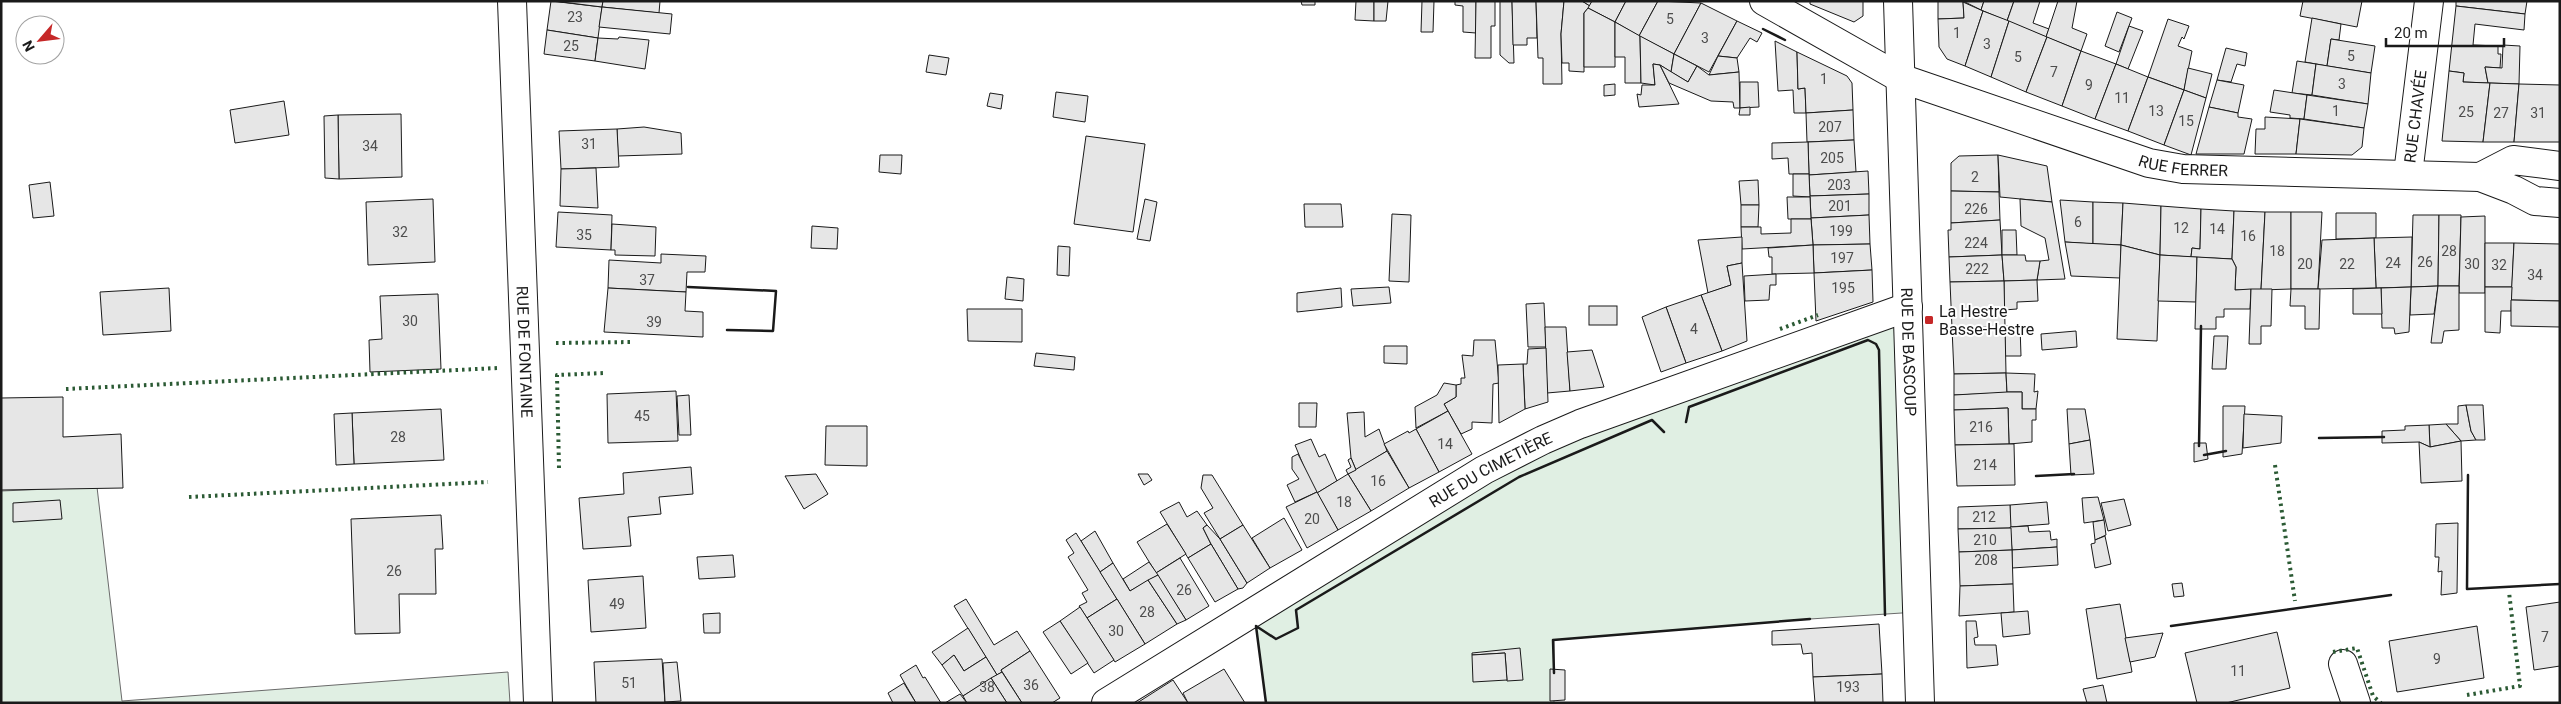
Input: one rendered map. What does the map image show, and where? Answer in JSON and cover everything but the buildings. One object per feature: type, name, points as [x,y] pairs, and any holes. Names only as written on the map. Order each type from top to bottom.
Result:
[{"type":"street","name":"RUE DE FONTAINE","points":[[512,1],[538,703]]},
{"type":"street","name":"RUE FERRER","points":[[1764,1],[1900,78],[2149,162],[2183,169],[2480,177],[2514,190],[2535,201],[2560,203]]},
{"type":"street","name":"RUE DE BASCOUP","points":[[1898,1],[1920,703]]},
{"type":"street","name":"RUE CHAVÉE","points":[[2408,174],[2429,1]]},
{"type":"street","name":"RUE FERRER","points":[[2480,177],[2513,160],[2560,166]]},
{"type":"street","name":"RUE DU CIMETIÈRE","points":[[1106,703],[1484,470],[1542,440],[1667,392],[1908,307]]},
{"type":"street","points":[[2342,664],[2356,703]]},
{"type":"green space","points":[[1908,307],[1917,612],[1554,640],[1554,703],[1266,703],[1256,626],[1484,470]]},
{"type":"green space","points":[[97,487],[122,701],[508,672],[510,703],[1,703],[1,491]]},
{"type":"hedge","points":[[1780,329],[1818,315]]},
{"type":"hedge","points":[[556,343],[632,342]]},
{"type":"hedge","points":[[66,389],[498,368]]},
{"type":"hedge","points":[[559,468],[557,375],[604,373]]},
{"type":"hedge","points":[[2275,465],[2295,601]]},
{"type":"hedge","points":[[189,497],[488,482]]},
{"type":"hedge","points":[[2467,695],[2520,686],[2509,592]]},
{"type":"hedge","points":[[2333,652],[2357,648],[2373,696],[2381,703]]},
{"type":"wall","points":[[1763,29],[1785,40]]},
{"type":"wall","points":[[688,287],[776,291],[773,331],[727,330]]},
{"type":"wall","points":[[2199,446],[2201,326]]},
{"type":"wall","points":[[1686,422],[1689,407],[1868,340],[1876,344],[1879,350],[1885,615]]},
{"type":"wall","points":[[1266,703],[1256,626],[1276,639],[1298,628],[1296,610],[1519,477],[1652,420],[1664,432]]},
{"type":"wall","points":[[2319,438],[2384,437]]},
{"type":"wall","points":[[2204,455],[2226,451]]},
{"type":"wall","points":[[2036,476],[2074,474]]},
{"type":"wall","points":[[2468,475],[2467,589],[2560,584]]},
{"type":"wall","points":[[2171,626],[2391,595]]},
{"type":"wall","points":[[1554,673],[1553,640],[1810,619]]},
{"type":"place","name":"La Hestre Basse-Hestre","points":[[1929,320]]}]
